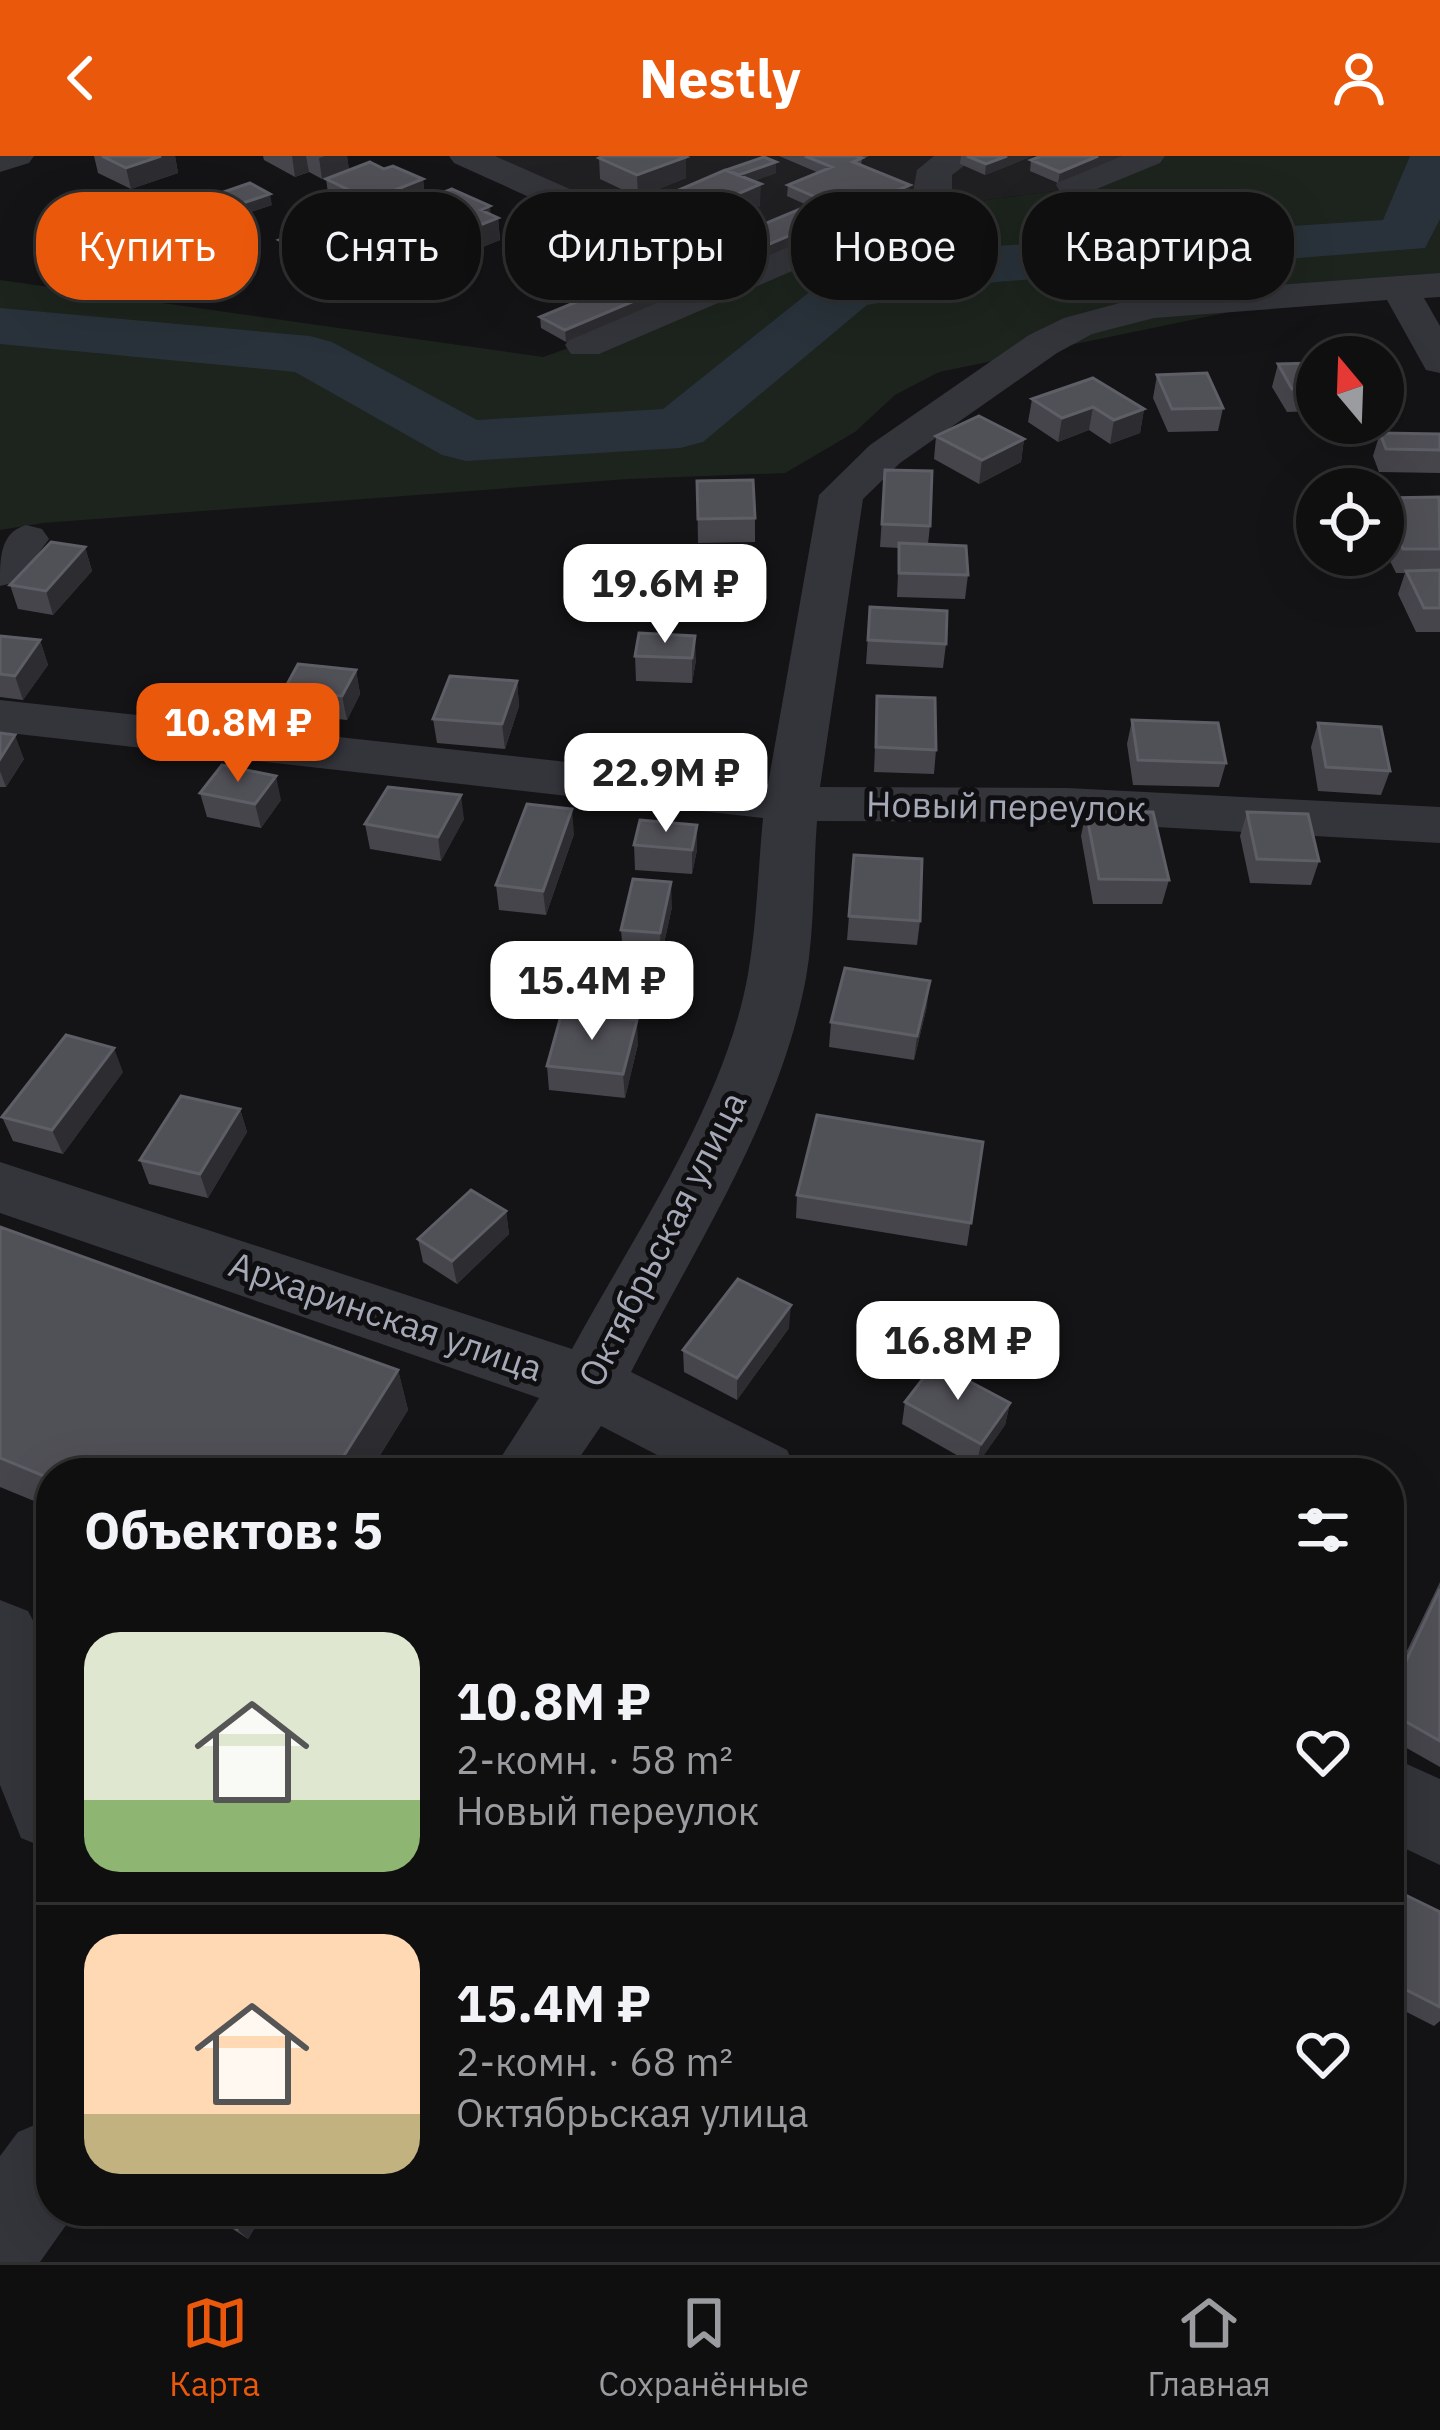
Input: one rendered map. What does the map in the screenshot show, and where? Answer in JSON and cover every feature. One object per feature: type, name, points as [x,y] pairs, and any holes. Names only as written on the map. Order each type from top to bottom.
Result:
[{"type":"street","points":[[0,162],[17,156]]},
{"type":"street","points":[[466,156],[547,192]]},
{"type":"street","points":[[1074,185],[1148,156]]},
{"type":"street","points":[[585,345],[926,200],[934,192],[935,170],[954,157]]},
{"type":"street","points":[[1440,285],[1399,288],[1440,361]]},
{"type":"street","name":"Октябрьская улица","points":[[538,1458],[589,1384],[723,1131],[754,1053],[777,976],[791,804],[841,495],[885,454],[1043,344],[1078,326],[1153,306],[1399,288]]},
{"type":"street","name":"Новый переулок","points":[[0,716],[791,804],[1067,805],[1440,825]]},
{"type":"street","name":"Архаринская улица","points":[[0,1187],[589,1384],[731,1458]]},
{"type":"street","points":[[0,1637],[7,1647],[26,1749],[36,1773]]},
{"type":"street","points":[[1404,1805],[1440,1823]]},
{"type":"street","points":[[0,2237],[36,2185]]},
{"type":"shaded area","points":[[483,156],[1157,156],[1063,190],[998,198],[998,192],[791,192],[791,215],[767,224],[767,192],[564,192]]},
{"type":"shaded area","points":[[1157,156],[1440,156],[1440,275],[1294,299],[1294,192],[1048,192]]},
{"type":"shaded area","points":[[1022,195],[1022,300],[1288,300],[939,372],[895,395],[855,432],[785,473],[628,479],[0,530],[0,280],[36,285],[36,300],[141,300],[543,357],[704,300],[767,300],[767,278],[791,269],[791,300],[998,300],[998,198]]},
{"type":"building","points":[[102,156],[161,156],[126,168]]},
{"type":"building","points":[[805,156],[856,156],[862,158],[853,162],[910,185],[893,192],[804,192],[788,185],[832,167]]},
{"type":"building","points":[[967,156],[1007,156],[986,164]]},
{"type":"building","points":[[1098,156],[1060,172],[1031,160]]},
{"type":"building","points":[[686,157],[637,175],[599,158]]},
{"type":"building","points":[[764,157],[776,162],[739,175],[726,170]]},
{"type":"building","points":[[370,162],[423,179],[390,192],[353,192],[326,179]]},
{"type":"building","points":[[725,170],[761,184],[743,192],[674,192]]},
{"type":"building","points":[[250,183],[270,194],[258,198],[258,192],[224,192]]},
{"type":"building","points":[[481,210],[498,218],[481,225]]},
{"type":"building","points":[[791,213],[791,235],[767,245],[767,223]]},
{"type":"building","points":[[581,300],[636,300],[565,330],[540,317]]},
{"type":"building","points":[[1278,364],[1296,364],[1296,389],[1292,389]]},
{"type":"building","points":[[1207,373],[1223,408],[1172,409],[1157,375]]},
{"type":"building","points":[[1093,378],[1144,409],[1114,420],[1093,407],[1062,418],[1032,399]]},
{"type":"building","points":[[979,416],[1024,439],[982,460],[936,436]]},
{"type":"building","points":[[1404,433],[1440,434],[1440,450],[1386,449],[1384,444],[1404,444]]},
{"type":"building","points":[[885,470],[932,471],[930,526],[882,524]]},
{"type":"building","points":[[753,480],[755,518],[698,519],[697,481]]},
{"type":"building","points":[[1439,497],[1440,549],[1404,549],[1404,498]]},
{"type":"building","points":[[51,542],[85,547],[46,591],[10,585]]},
{"type":"building","points":[[899,543],[966,546],[968,575],[899,573]]},
{"type":"building","points":[[679,557],[724,558],[720,588],[674,586]]},
{"type":"building","points":[[1440,570],[1440,608],[1424,608],[1406,571]]},
{"type":"building","points":[[870,607],[947,611],[946,644],[868,640]]},
{"type":"building","points":[[639,633],[695,636],[692,658],[635,656]]},
{"type":"building","points":[[0,636],[40,640],[15,676],[0,674]]},
{"type":"building","points":[[298,664],[356,670],[342,696],[284,690]]},
{"type":"building","points":[[450,676],[517,681],[502,724],[433,719]]},
{"type":"building","points":[[877,696],[935,698],[936,750],[876,747]]},
{"type":"building","points":[[1132,720],[1218,723],[1226,763],[1138,760]]},
{"type":"building","points":[[1318,723],[1381,727],[1390,771],[1326,767]]},
{"type":"building","points":[[0,733],[15,735],[0,759]]},
{"type":"building","points":[[222,765],[276,776],[255,804],[200,793]]},
{"type":"building","points":[[388,787],[461,795],[438,837],[365,824]]},
{"type":"building","points":[[527,804],[572,809],[543,891],[496,885]]},
{"type":"building","points":[[1086,812],[1153,812],[1169,880],[1099,879]]},
{"type":"building","points":[[1247,812],[1308,814],[1319,861],[1257,859]]},
{"type":"building","points":[[640,820],[697,825],[692,850],[634,845]]},
{"type":"building","points":[[854,855],[922,859],[920,921],[849,916]]},
{"type":"building","points":[[633,879],[671,882],[660,933],[621,930]]},
{"type":"building","points":[[845,968],[930,981],[917,1036],[831,1022]]},
{"type":"building","points":[[562,1012],[637,1020],[623,1074],[547,1066]]},
{"type":"building","points":[[66,1035],[114,1048],[52,1130],[2,1117]]},
{"type":"building","points":[[181,1096],[240,1109],[200,1174],[140,1160]]},
{"type":"building","points":[[817,1115],[983,1142],[971,1223],[797,1195]]},
{"type":"building","points":[[471,1190],[506,1211],[452,1261],[418,1239]]},
{"type":"building","points":[[0,1227],[398,1370],[342,1458],[36,1458],[36,1473],[0,1458]]},
{"type":"building","points":[[738,1279],[791,1305],[737,1378],[683,1350]]},
{"type":"building","points":[[935,1363],[1010,1403],[981,1444],[905,1402]]},
{"type":"building","points":[[1440,1589],[1440,1741],[1404,1721],[1404,1665]]},
{"type":"building","points":[[1404,1894],[1440,1912],[1440,2007],[1404,1989]]},
{"type":"waterway","points":[[0,326],[310,355],[466,441],[680,428],[848,291],[996,264],[1405,236],[1437,156]]}]
